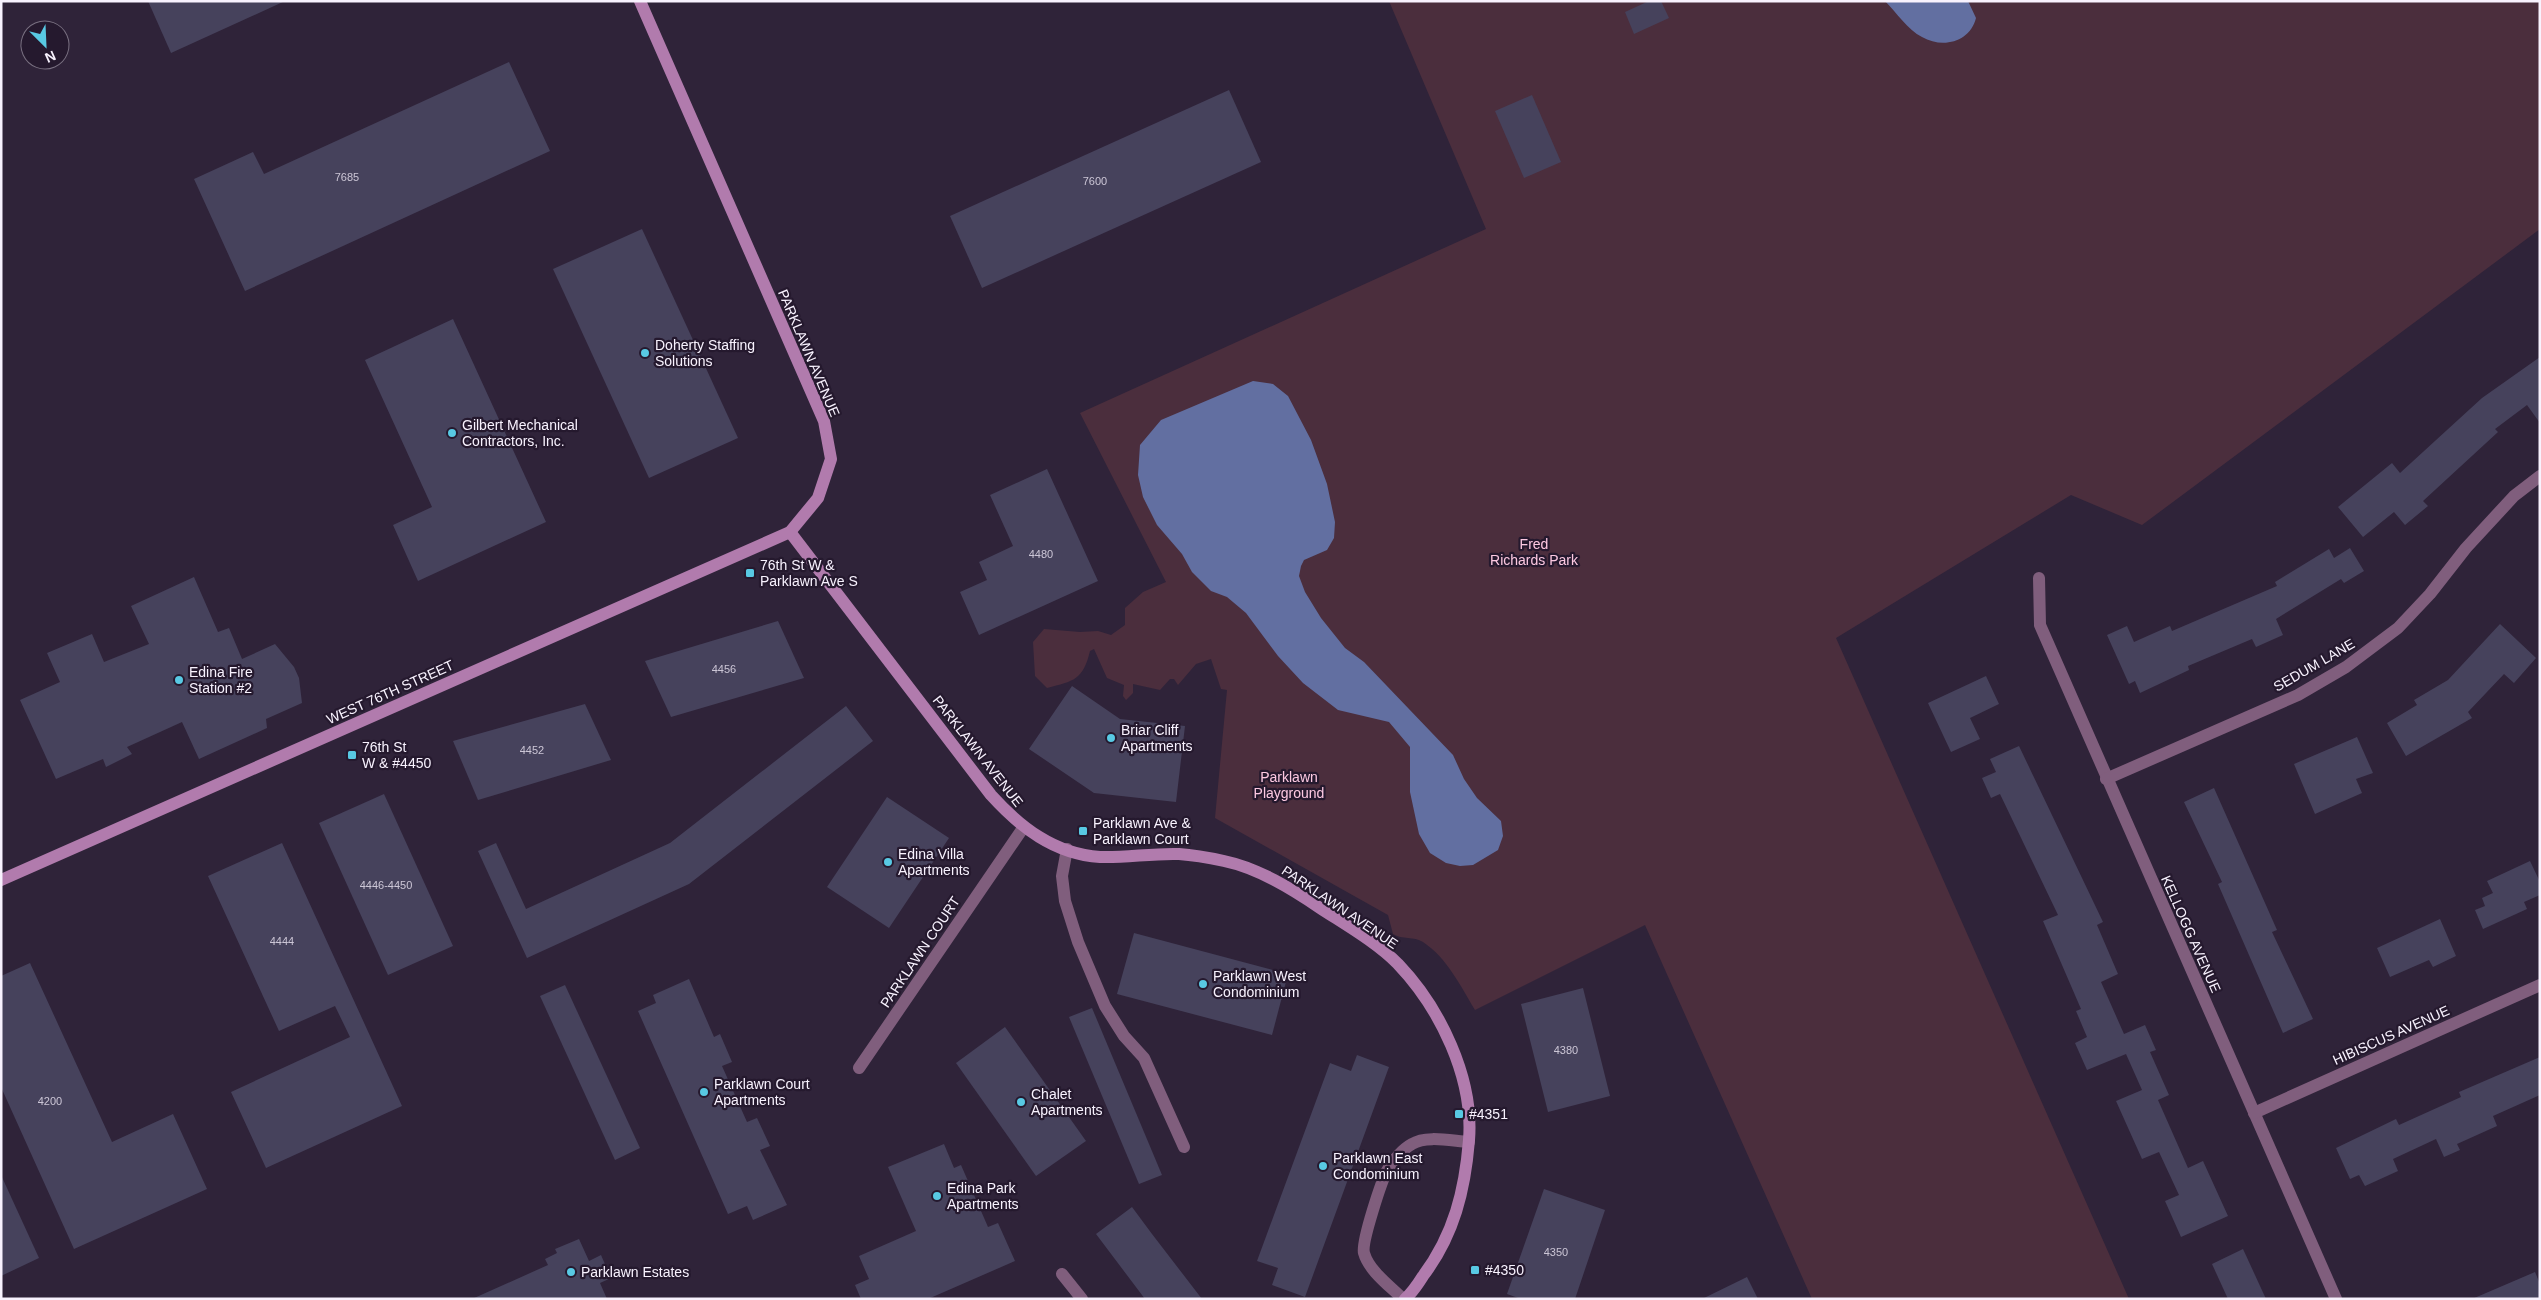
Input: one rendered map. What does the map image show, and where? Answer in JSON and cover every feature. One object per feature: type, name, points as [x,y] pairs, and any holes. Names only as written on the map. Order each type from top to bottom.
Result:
[{"type":"street","name":"PARKLAWN AVENUE","points":[[640,1],[824,421],[831,458],[818,498],[790,532],[991,795],[1023,828],[1067,849],[1098,857],[1180,854],[1226,861],[1270,878],[1361,935],[1397,963],[1425,998],[1448,1039],[1463,1081],[1470,1127],[1469,1142],[1466,1172],[1456,1217],[1436,1260],[1404,1299]]},
{"type":"street","name":"SEDUM LANE","points":[[2106,779],[2298,695],[2346,667],[2398,628],[2430,594],[2466,548],[2514,496],[2540,476]]},
{"type":"street","name":"WEST 76TH STREET","points":[[1,880],[790,532]]},
{"type":"street","name":"KELLOGG AVENUE","points":[[2039,578],[2040,625],[2336,1299]]},
{"type":"street","name":"PARKLAWN COURT","points":[[859,1068],[1023,828]]},
{"type":"street","points":[[1067,849],[1062,876],[1065,901],[1078,942],[1105,1006],[1124,1036],[1144,1058],[1184,1147]]},
{"type":"street","name":"HIBISCUS AVENUE","points":[[2254,1113],[2540,985]]},
{"type":"street","points":[[1404,1299],[1369,1266],[1363,1251],[1366,1234],[1388,1170],[1398,1156],[1413,1143],[1430,1140],[1469,1142]]},
{"type":"street","points":[[1062,1274],[1082,1299]]},
{"type":"green space","name":"Fred Richards Park","points":[[1389,1],[2540,1],[2540,229],[2142,525],[2071,495],[1836,638],[2129,1299],[1812,1299],[1645,925],[1475,1010],[1446,964],[1432,948],[1419,940],[1393,934],[1388,915],[1215,818],[1227,690],[1221,689],[1211,659],[1196,664],[1178,685],[1174,679],[1170,679],[1160,690],[1133,684],[1133,693],[1126,700],[1123,696],[1124,685],[1107,678],[1094,649],[1090,651],[1080,674],[1071,681],[1047,688],[1035,676],[1033,642],[1044,629],[1080,632],[1098,631],[1111,635],[1125,625],[1125,608],[1143,592],[1166,582],[1080,413],[1486,229]]},
{"type":"water","points":[[1885,1],[1968,1],[1976,18],[1973,26],[1962,38],[1947,43],[1930,41],[1917,34]]},
{"type":"water","points":[[1253,381],[1273,384],[1288,396],[1311,440],[1327,484],[1335,522],[1334,538],[1327,550],[1304,560],[1299,576],[1305,592],[1321,618],[1345,648],[1364,662],[1453,755],[1464,779],[1477,798],[1501,821],[1503,836],[1498,850],[1473,865],[1460,866],[1446,863],[1430,853],[1419,834],[1410,792],[1410,747],[1389,722],[1338,710],[1303,683],[1278,656],[1246,613],[1227,597],[1211,591],[1192,572],[1182,554],[1157,525],[1143,497],[1138,475],[1140,445],[1161,420]]},
{"type":"building","points":[[148,1],[285,1],[171,53]]},
{"type":"building","points":[[1649,1],[1661,1],[1669,18],[1634,34],[1625,12]]},
{"type":"building","points":[[509,62],[550,151],[245,291],[194,179],[253,152],[264,174]]},
{"type":"building","points":[[1229,90],[1261,162],[982,288],[950,216]]},
{"type":"building","points":[[1532,95],[1561,162],[1524,178],[1495,111]]},
{"type":"building","name":"Doherty Staffing Solutions","points":[[642,229],[738,438],[649,478],[553,269]]},
{"type":"building","name":"Gilbert Mechanical Contractors, Inc.","points":[[453,319],[546,522],[418,581],[393,525],[432,507],[365,360]]},
{"type":"building","points":[[2540,357],[2540,423],[2527,405],[2495,429],[2498,432],[2423,501],[2428,506],[2405,525],[2394,512],[2363,537],[2338,507],[2392,463],[2400,473],[2482,398]]},
{"type":"building","points":[[1047,469],[1098,581],[979,635],[960,592],[987,580],[979,562],[1013,546],[990,495]]},
{"type":"building","points":[[2350,548],[2364,571],[2344,583],[2341,579],[2276,619],[2283,635],[2256,647],[2252,639],[2188,666],[2189,670],[2140,693],[2135,681],[2129,684],[2107,635],[2127,626],[2134,642],[2170,626],[2172,631],[2277,586],[2275,582],[2329,549],[2334,558]]},
{"type":"building","name":"Edina Fire Station #2","points":[[194,577],[218,632],[229,628],[242,659],[275,644],[294,667],[299,678],[302,703],[266,719],[267,728],[199,759],[182,722],[127,747],[132,754],[106,767],[103,759],[56,779],[20,700],[60,682],[47,653],[92,634],[104,662],[149,644],[131,606]]},
{"type":"building","points":[[778,621],[804,678],[671,717],[645,661]]},
{"type":"building","points":[[2500,624],[2536,658],[2514,683],[2504,674],[2468,712],[2472,718],[2406,756],[2387,723],[2417,705],[2414,700],[2448,680]]},
{"type":"building","points":[[1986,676],[1999,704],[1970,718],[1980,739],[1951,752],[1928,703]]},
{"type":"building","name":"Briar Cliff Apartments","points":[[1072,686],[1120,719],[1185,726],[1176,802],[1094,793],[1029,749]]},
{"type":"building","points":[[585,704],[611,760],[478,800],[453,741]]},
{"type":"building","points":[[846,706],[873,741],[689,884],[527,958],[478,851],[496,843],[526,909],[670,843]]},
{"type":"building","points":[[2357,737],[2373,773],[2356,779],[2362,793],[2315,814],[2294,764]]},
{"type":"building","points":[[2019,746],[2103,922],[2097,925],[2118,974],[2101,982],[2124,1034],[2145,1025],[2156,1050],[2150,1052],[2169,1095],[2158,1100],[2188,1168],[2203,1161],[2228,1216],[2181,1237],[2165,1201],[2179,1195],[2159,1152],[2142,1159],[2116,1101],[2142,1090],[2126,1054],[2087,1070],[2075,1043],[2087,1037],[2076,1011],[2081,1009],[2043,921],[2058,915],[2000,794],[1991,798],[1982,778],[1996,772],[1990,759]]},
{"type":"building","points":[[2214,788],[2277,930],[2272,932],[2313,1019],[2283,1033],[2218,884],[2222,882],[2184,802]]},
{"type":"building","points":[[384,794],[453,946],[388,975],[319,823]]},
{"type":"building","name":"Edina Villa Apartments","points":[[887,797],[949,838],[889,928],[827,887]]},
{"type":"building","points":[[282,843],[402,1106],[266,1168],[231,1092],[350,1037],[335,1006],[279,1031],[208,876]]},
{"type":"building","points":[[2530,861],[2540,882],[2540,895],[2524,902],[2527,909],[2483,929],[2475,910],[2485,906],[2482,898],[2493,893],[2487,881]]},
{"type":"building","points":[[2440,919],[2456,956],[2433,967],[2429,960],[2390,977],[2377,948]]},
{"type":"building","name":"Parklawn West Condominium","points":[[1134,933],[1288,974],[1272,1035],[1117,994]]},
{"type":"building","points":[[30,963],[112,1142],[173,1114],[207,1189],[74,1249],[1,1087],[1,976]]},
{"type":"building","name":"Parklawn Court Apartments","points":[[689,979],[714,1037],[720,1034],[732,1062],[722,1066],[747,1122],[757,1118],[770,1146],[760,1150],[787,1205],[753,1220],[747,1206],[728,1214],[638,1011],[656,1003],[653,995]]},
{"type":"building","points":[[565,985],[640,1148],[615,1160],[540,996]]},
{"type":"building","points":[[1583,988],[1610,1096],[1548,1112],[1521,1004]]},
{"type":"building","points":[[1092,1008],[1162,1175],[1139,1184],[1069,1017]]},
{"type":"building","name":"Chalet Apartments","points":[[1005,1027],[1086,1141],[1036,1176],[956,1063]]},
{"type":"building","name":"Parklawn East Condominium","points":[[1357,1055],[1389,1067],[1305,1297],[1272,1285],[1278,1268],[1257,1261],[1330,1063],[1351,1071]]},
{"type":"building","points":[[2540,1057],[2540,1095],[2493,1116],[2497,1126],[2457,1144],[2460,1150],[2444,1157],[2436,1139],[2393,1159],[2398,1171],[2365,1186],[2359,1175],[2350,1179],[2336,1148],[2396,1119],[2399,1125],[2461,1097],[2459,1092]]},
{"type":"building","name":"Edina Park Apartments","points":[[944,1144],[954,1168],[961,1165],[988,1227],[998,1223],[1015,1261],[928,1299],[861,1299],[855,1285],[869,1279],[859,1256],[916,1231],[888,1167]]},
{"type":"building","points":[[1,1175],[39,1258],[1,1276]]},
{"type":"building","points":[[1544,1189],[1605,1210],[1575,1299],[1521,1299],[1507,1294]]},
{"type":"building","points":[[1132,1207],[1202,1299],[1145,1299],[1096,1234]]},
{"type":"building","name":"Parklawn Estates","points":[[579,1239],[589,1261],[601,1255],[611,1278],[600,1283],[607,1299],[472,1299],[548,1265],[545,1259],[557,1253],[555,1249]]},
{"type":"building","points":[[2243,1249],[2266,1299],[2228,1299],[2212,1264]]},
{"type":"building","points":[[2535,1272],[2540,1284],[2540,1299],[2472,1299]]},
{"type":"building","points":[[1747,1277],[1758,1299],[1702,1299]]},
{"type":"place","name":"Doherty Staffing Solutions","points":[[645,353]]},
{"type":"place","name":"Gilbert Mechanical Contractors, Inc.","points":[[452,433]]},
{"type":"place","name":"76th St W & Parklawn Ave S","points":[[750,573]]},
{"type":"place","name":"Edina Fire Station #2","points":[[179,680]]},
{"type":"place","name":"Briar Cliff Apartments","points":[[1111,738]]},
{"type":"place","name":"76th St W & #4450","points":[[352,755]]},
{"type":"place","name":"Parklawn Ave & Parklawn Court","points":[[1083,831]]},
{"type":"place","name":"Edina Villa Apartments","points":[[888,862]]},
{"type":"place","name":"Parklawn West Condominium","points":[[1203,984]]},
{"type":"place","name":"Parklawn Court Apartments","points":[[704,1092]]},
{"type":"place","name":"Chalet Apartments","points":[[1021,1102]]},
{"type":"place","name":"#4351","points":[[1459,1114]]},
{"type":"place","name":"Parklawn East Condominium","points":[[1323,1166]]},
{"type":"place","name":"Edina Park Apartments","points":[[937,1196]]},
{"type":"place","name":"#4350","points":[[1475,1270]]},
{"type":"place","name":"Parklawn Estates","points":[[571,1272]]},
{"type":"park label","name":"Parklawn Playground","points":[[1289,786]]}]
